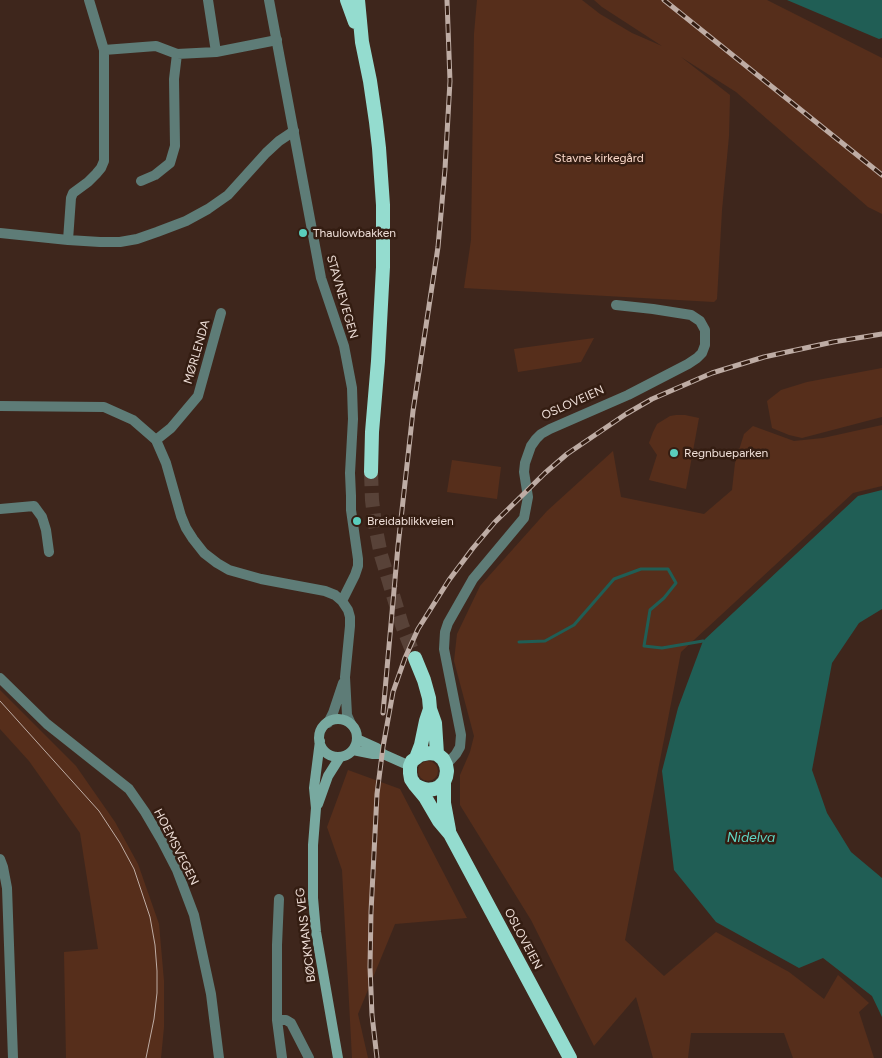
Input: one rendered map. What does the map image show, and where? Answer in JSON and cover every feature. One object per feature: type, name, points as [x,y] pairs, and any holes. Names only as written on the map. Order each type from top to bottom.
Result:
[{"type":"highway","points":[[347,0],[362,42]]},
{"type":"highway","points":[[358,0],[362,42],[370,81],[379,148],[383,235],[381,306],[371,472]]},
{"type":"highway","points":[[415,658],[427,689],[430,709],[435,722],[437,754]]},
{"type":"highway","points":[[413,762],[425,753],[437,754],[446,765],[447,771],[444,782],[439,787],[427,790],[415,785],[411,779],[410,773],[413,762],[421,744],[430,709]]},
{"type":"highway","name":"OSLOVEIEN","points":[[444,782],[444,803],[450,834]]},
{"type":"highway","name":"OSLOVEIEN","points":[[415,785],[450,834],[570,1058]]},
{"type":"main road","points":[[341,720],[351,724],[357,739],[353,750],[347,755],[333,756],[322,748],[320,734],[328,722],[341,720]]},
{"type":"main road","points":[[357,739],[377,748],[383,754]]},
{"type":"main road","name":"BØCKMANS VEG","points":[[320,741],[314,788],[316,808],[313,845],[313,898],[318,940],[338,1058]]},
{"type":"main road","points":[[353,750],[383,754],[413,762]]},
{"type":"main road","name":"BØCKMANS VEG","points":[[316,808],[328,776],[340,757]]},
{"type":"street","points":[[68,240],[73,193],[102,168],[104,160],[104,50],[90,0]]},
{"type":"street","points":[[208,0],[216,52]]},
{"type":"street","name":"STAVNEVEGEN","points":[[269,0],[321,278],[344,346],[352,388],[351,503],[358,566],[342,601]]},
{"type":"street","points":[[104,50],[156,46],[177,54],[216,52],[277,40]]},
{"type":"street","points":[[141,182],[155,175],[170,163],[175,146],[174,79],[177,54]]},
{"type":"street","points":[[0,233],[100,242],[120,242],[137,239],[186,221],[208,209],[228,195],[266,153],[294,131]]},
{"type":"street","name":"OSLOVEIEN","points":[[446,765],[460,747],[462,735],[444,649],[443,640],[445,632],[448,623],[473,579],[524,518],[528,497],[524,472],[531,446],[536,438],[550,429],[628,396],[688,364],[702,353],[705,345],[706,330],[700,321],[692,315],[616,305]]},
{"type":"street","name":"MØRLENDA","points":[[156,440],[170,428],[198,396],[221,313]]},
{"type":"street","points":[[0,406],[104,407],[133,420],[156,440],[166,463],[186,528],[192,540],[204,553],[229,570],[261,579],[325,591],[335,595],[342,601],[350,617],[345,677],[347,715],[351,724]]},
{"type":"street","points":[[0,509],[34,506],[42,518],[46,530],[49,552]]},
{"type":"street","points":[[328,722],[345,677]]},
{"type":"street","name":"HOEMSVEGEN","points":[[0,678],[47,724],[128,789],[145,812],[162,841],[177,870],[194,915],[211,994],[219,1058]]},
{"type":"street","points":[[0,859],[7,888],[13,1058]]},
{"type":"street","name":"BØCKMANS VEG","points":[[279,899],[277,945],[278,1020],[282,1058]]},
{"type":"street","points":[[278,1020],[286,1020],[291,1023],[309,1058]]},
{"type":"green space","name":"Stavne kirkegård","points":[[477,0],[582,0],[600,14],[632,33],[662,46],[594,0],[767,0],[882,58],[882,214],[868,207],[736,92],[681,57],[730,95],[729,136],[722,210],[717,299],[714,302],[464,288],[471,240],[474,34]]},
{"type":"green space","points":[[594,338],[581,362],[518,372],[514,349]]},
{"type":"green space","points":[[882,368],[882,417],[802,438],[772,428],[767,401],[781,390],[807,382]]},
{"type":"green space","name":"Regnbueparken","points":[[670,416],[699,418],[686,489],[649,480],[657,455],[649,443],[653,432],[657,424]]},
{"type":"green space","points":[[882,425],[882,486],[853,493],[681,652],[625,940],[664,976],[716,932],[789,972],[824,999],[838,975],[869,1003],[859,1012],[874,1058],[793,1058],[784,1033],[691,1033],[688,1058],[653,1058],[636,997],[594,1046],[531,920],[460,805],[460,775],[470,752],[474,736],[454,661],[457,634],[480,586],[547,511],[613,451],[621,497],[704,514],[732,490],[735,463],[744,434],[753,426],[794,441],[823,438]]},
{"type":"green space","points":[[452,460],[501,467],[497,499],[447,492]]},
{"type":"green space","points":[[0,690],[76,766],[115,822],[138,864],[159,924],[164,981],[164,1027],[161,1058],[66,1058],[64,952],[98,949],[80,833],[29,761],[0,729]]},
{"type":"green space","points":[[428,761],[435,764],[438,771],[435,778],[428,781],[421,778],[418,771],[421,764]]},
{"type":"green space","points":[[348,770],[400,789],[467,918],[395,924],[358,1014],[368,1058],[352,1058],[342,870],[327,827]]},
{"type":"water","points":[[787,0],[882,0],[882,38],[879,39]]},
{"type":"water","name":"Nidelva","points":[[882,490],[882,609],[859,623],[832,663],[812,770],[827,813],[851,852],[882,878],[882,1017],[872,996],[823,958],[799,968],[716,922],[674,870],[662,771],[678,708],[703,641],[858,496]]},
{"type":"waterway","points":[[519,642],[545,641],[574,625],[614,579],[641,569],[668,569],[676,583],[664,598],[650,610],[644,646],[662,648],[703,641]]},
{"type":"tunnel","points":[[371,472],[375,525],[381,555],[402,625],[415,658]]},
{"type":"tram line","points":[[0,701],[99,811],[134,869],[150,917],[157,971],[154,1019],[146,1058]]},
{"type":"railway","points":[[383,713],[398,546],[413,411],[438,247],[450,81],[447,0]]},
{"type":"railway","points":[[664,0],[882,175]]},
{"type":"railway","points":[[377,1058],[372,1015],[370,967],[371,912],[377,794],[383,747],[393,692],[405,658],[418,629],[449,580],[495,522],[545,473],[567,454],[626,414],[652,399],[712,373],[764,357],[833,342],[882,334]]},
{"type":"place","name":"Thaulowbakken","points":[[303,233]]},
{"type":"place","name":"Regnbueparken","points":[[674,453]]},
{"type":"place","name":"Breidablikkveien","points":[[357,521]]}]
